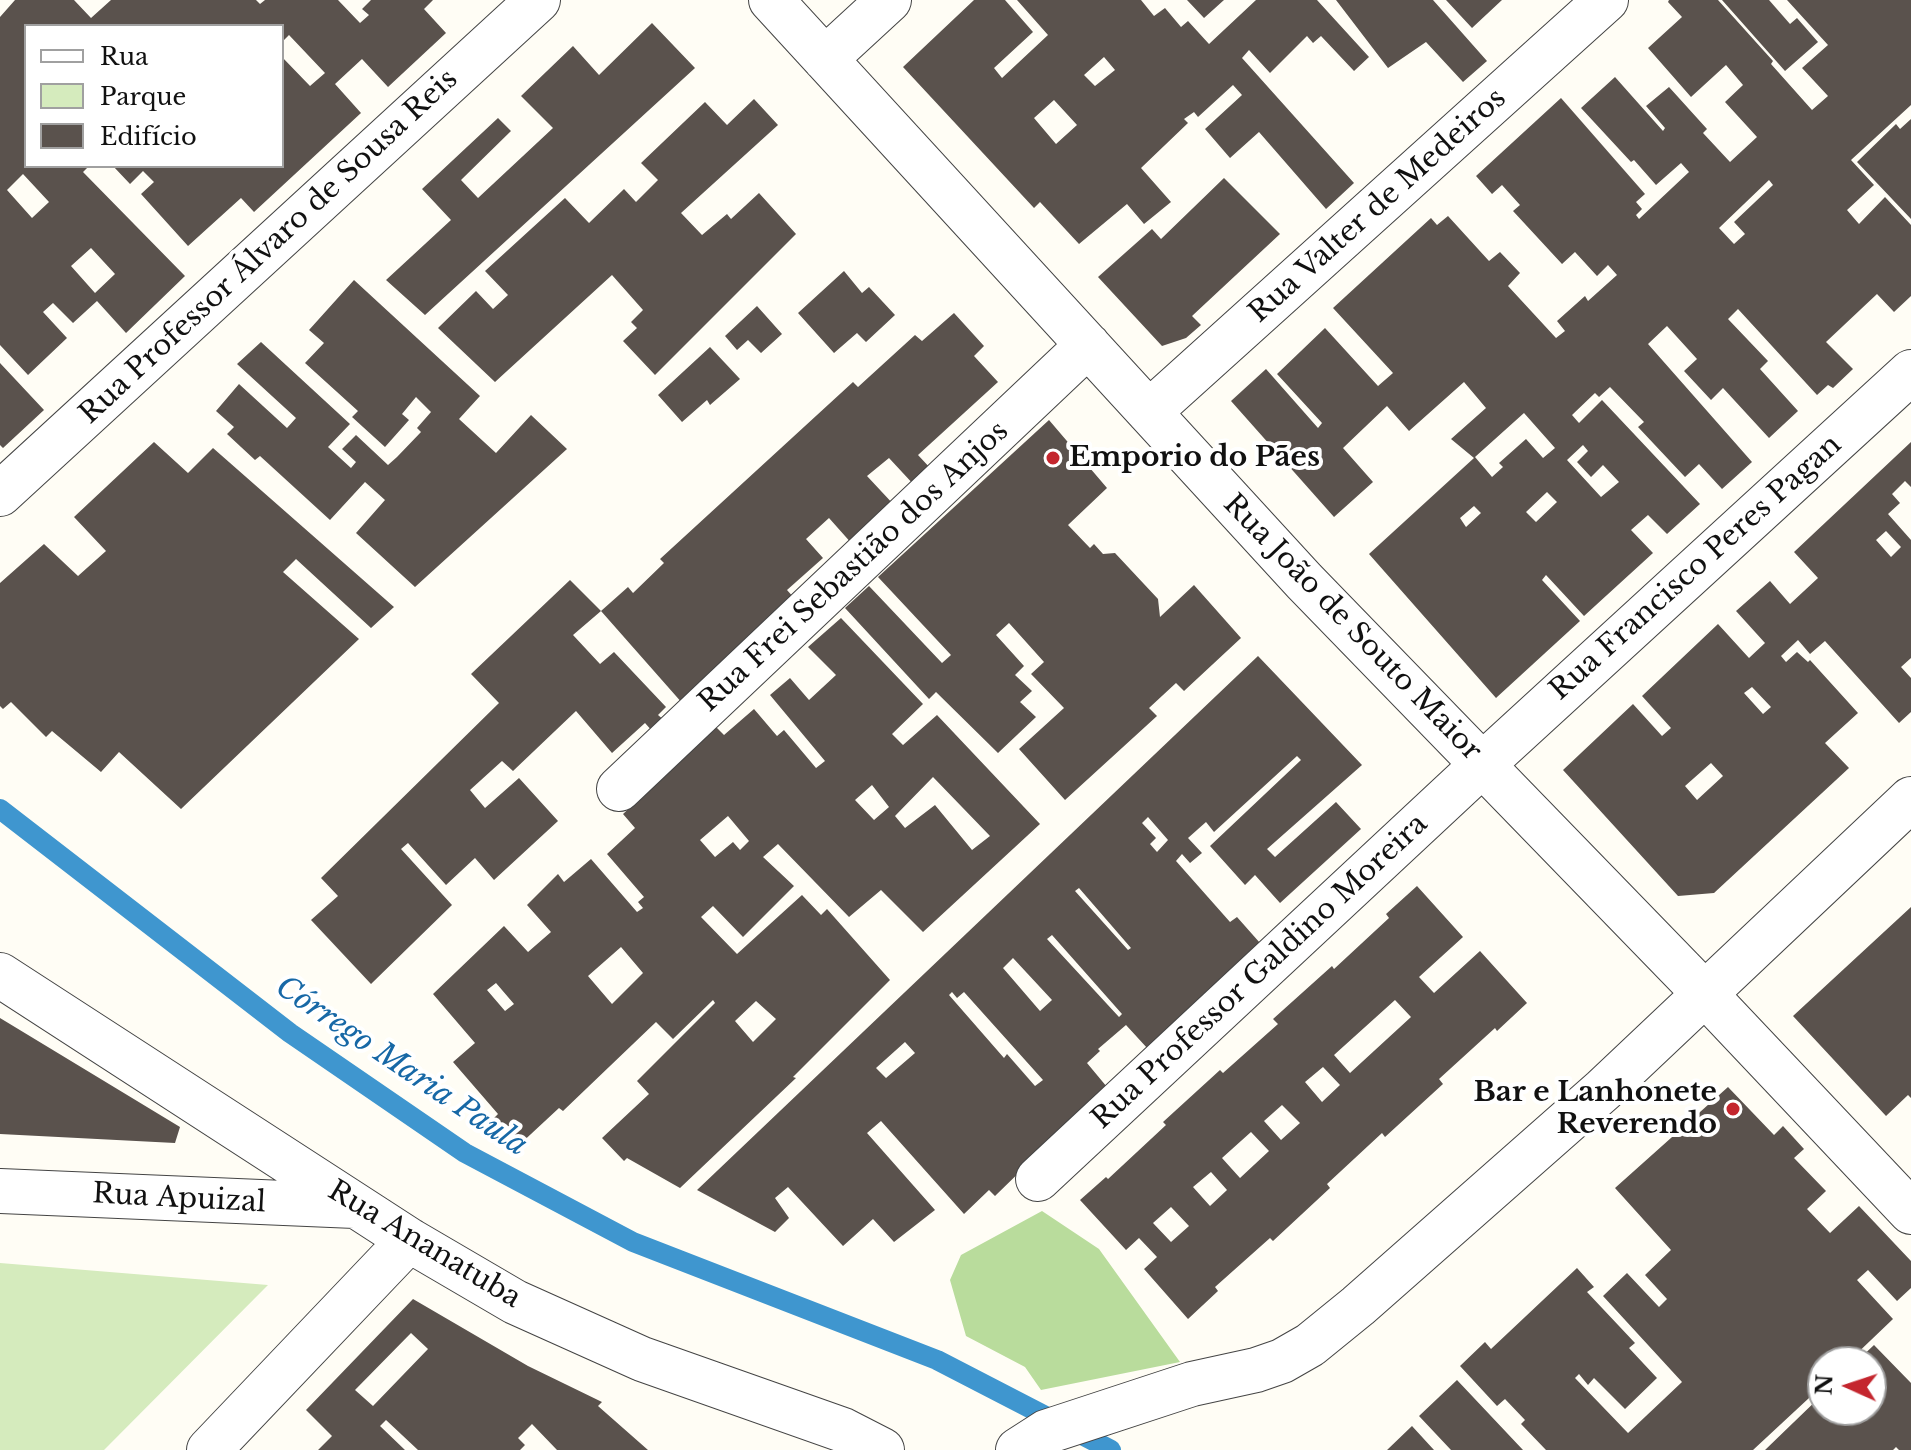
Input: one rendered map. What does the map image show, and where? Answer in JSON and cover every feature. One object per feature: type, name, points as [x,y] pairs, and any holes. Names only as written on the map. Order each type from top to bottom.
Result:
[{"type":"street","name":"Rua Professor Álvaro de Sousa Reis","points":[[0,494],[538,0]]},
{"type":"street","name":"Rua João de Souto Maior","points":[[771,0],[1304,581],[1705,994],[1911,1212]]},
{"type":"street","points":[[825,59],[889,0]]},
{"type":"street","name":"Rua Valter de Medeiros","points":[[1149,412],[1606,0]]},
{"type":"street","name":"Rua Frei Sebastião dos Anjos","points":[[619,789],[1088,345]]},
{"type":"street","name":"Rua Francisco Peres Pagan","points":[[1482,765],[1911,372]]},
{"type":"street","name":"Rua Professor Galdino Moreira","points":[[1038,1179],[1482,765]]},
{"type":"street","points":[[1032,1441],[1192,1384],[1256,1370],[1282,1361],[1310,1345],[1603,1090],[1911,799]]},
{"type":"street","name":"Rua Ananatuba","points":[[0,975],[409,1240],[515,1302],[642,1359],[843,1430],[882,1450]]},
{"type":"street","name":"Rua Apuizal","points":[[0,1191],[358,1206]]},
{"type":"street","points":[[209,1450],[409,1240]]},
{"type":"green space","points":[[1042,1211],[1099,1249],[1180,1362],[1041,1390],[1025,1367],[966,1336],[950,1280],[961,1255]]},
{"type":"green space","points":[[0,1263],[268,1285],[104,1450],[0,1450]]},
{"type":"building","points":[[15,0],[74,0],[91,18],[111,0],[256,0],[260,4],[265,0],[338,0],[360,23],[369,15],[362,9],[371,0],[433,0],[424,9],[446,33],[388,87],[362,59],[335,84],[361,113],[254,212],[241,198],[188,246],[141,194],[154,182],[143,171],[130,184],[115,168],[284,168],[284,59],[310,86],[325,73],[289,35],[284,40],[284,24],[24,24],[24,168],[87,168],[83,172],[185,276],[126,333],[97,301],[73,323],[53,303],[43,312],[67,338],[28,375],[0,345],[0,17]],"holes":[[[23,174],[49,202],[32,218],[7,190]],[[91,248],[115,274],[95,293],[71,266]]]},
{"type":"building","points":[[974,0],[1005,0],[1033,32],[994,68],[1002,78],[1048,35],[1017,0],[1141,0],[1154,16],[1165,8],[1181,27],[1188,21],[1209,44],[1256,0],[1317,0],[1369,57],[1354,71],[1321,36],[1313,43],[1307,36],[1270,73],[1249,50],[1242,58],[1354,183],[1326,209],[1259,132],[1230,158],[1205,129],[1242,95],[1233,85],[1198,117],[1194,112],[1184,119],[1188,123],[1141,168],[1171,202],[1144,224],[1127,204],[1079,244],[1040,202],[1034,208],[903,67]],"holes":[[[1104,57],[1115,70],[1095,86],[1084,75]],[[1054,100],[1077,125],[1056,144],[1034,118]]]},
{"type":"building","points":[[1187,0],[1224,0],[1204,18]]},
{"type":"building","points":[[1336,0],[1433,0],[1487,61],[1463,82],[1426,42],[1388,68]]},
{"type":"building","points":[[1446,0],[1502,0],[1472,28]]},
{"type":"building","points":[[1718,0],[1812,110],[1828,96],[1802,68],[1828,45],[1787,0],[1911,0],[1911,105],[1851,160],[1874,185],[1847,210],[1859,224],[1885,197],[1911,225],[1911,296],[1894,312],[1877,294],[1826,342],[1853,369],[1833,388],[1828,385],[1817,395],[1738,309],[1728,319],[1768,361],[1760,369],[1798,411],[1769,438],[1723,388],[1711,400],[1684,371],[1697,359],[1667,326],[1648,344],[1752,462],[1722,489],[1699,464],[1685,477],[1638,427],[1644,422],[1610,387],[1599,397],[1595,393],[1572,415],[1579,423],[1602,400],[1700,504],[1667,534],[1648,515],[1631,530],[1653,553],[1584,616],[1546,575],[1542,580],[1580,621],[1496,698],[1369,554],[1474,458],[1451,439],[1486,408],[1464,382],[1409,431],[1387,406],[1343,448],[1373,482],[1334,517],[1231,401],[1266,369],[1318,428],[1322,423],[1277,374],[1325,328],[1378,386],[1393,373],[1333,308],[1431,218],[1437,225],[1448,216],[1489,261],[1500,252],[1520,273],[1508,286],[1556,338],[1565,331],[1557,321],[1585,296],[1588,301],[1617,275],[1608,265],[1597,276],[1575,252],[1562,264],[1513,211],[1520,205],[1502,185],[1492,194],[1476,176],[1561,98],[1645,194],[1636,202],[1642,209],[1636,215],[1639,219],[1689,172],[1681,163],[1656,185],[1581,108],[1615,77],[1663,131],[1665,128],[1646,106],[1669,87],[1707,129],[1703,133],[1730,162],[1757,137],[1725,102],[1743,85],[1726,65],[1691,97],[1648,48],[1682,17],[1668,2]],"holes":[[[1769,180],[1773,185],[1734,222],[1745,234],[1734,244],[1719,228]],[[1524,413],[1555,448],[1543,458],[1526,439],[1499,463],[1503,467],[1492,477],[1475,457]],[[1583,445],[1588,451],[1577,462],[1591,477],[1603,465],[1619,482],[1601,497],[1567,460]],[[1547,492],[1557,502],[1536,522],[1526,512]],[[1474,506],[1481,513],[1466,527],[1460,518]]]},
{"type":"building","points":[[1722,0],[1769,0],[1790,24],[1797,18],[1818,42],[1785,71]]},
{"type":"building","points":[[652,23],[695,68],[425,315],[386,280],[451,220],[422,189],[498,118],[511,131],[461,180],[478,198],[553,128],[521,96],[573,46],[599,75]]},
{"type":"building","points":[[754,99],[778,125],[681,213],[702,235],[727,214],[731,219],[759,193],[796,234],[655,375],[623,341],[637,328],[631,322],[643,310],[612,275],[495,382],[438,328],[476,291],[493,309],[508,295],[485,271],[565,198],[589,223],[624,189],[636,202],[658,180],[641,163],[705,102],[727,125]]},
{"type":"building","points":[[1911,119],[1911,219],[1857,162],[1896,124],[1900,129]]},
{"type":"building","points":[[1224,178],[1280,234],[1192,316],[1201,325],[1186,338],[1162,346],[1098,277],[1152,229],[1161,239]]},
{"type":"building","points":[[844,271],[862,293],[869,287],[895,315],[866,342],[857,333],[834,353],[798,313]]},
{"type":"building","points":[[354,280],[480,396],[459,419],[496,453],[531,415],[567,449],[415,587],[356,533],[385,500],[365,482],[330,520],[260,456],[255,460],[227,434],[234,427],[216,411],[239,384],[287,428],[296,418],[237,364],[261,342],[350,424],[328,447],[351,468],[356,462],[342,449],[356,435],[388,465],[397,457],[421,432],[417,428],[431,412],[416,397],[402,414],[409,420],[385,447],[352,417],[358,411],[305,363],[324,343],[309,330]]},
{"type":"building","points":[[757,306],[782,334],[761,353],[748,340],[737,350],[725,336]]},
{"type":"building","points":[[954,313],[984,346],[974,356],[998,382],[918,455],[932,470],[915,486],[889,458],[867,476],[895,506],[853,545],[829,518],[806,539],[823,558],[787,590],[795,599],[683,704],[601,611],[628,587],[633,593],[664,563],[660,559],[853,382],[858,387],[915,335],[922,341]]},
{"type":"building","points":[[710,347],[740,379],[710,405],[707,400],[682,422],[658,395]]},
{"type":"building","points":[[0,363],[44,410],[3,448],[0,445]]},
{"type":"building","points":[[1049,420],[1107,488],[1068,525],[1090,548],[1094,544],[1103,554],[1115,553],[1158,599],[1160,617],[1194,585],[1241,638],[1184,691],[1176,683],[1149,708],[1157,716],[1065,800],[1019,749],[1064,708],[1031,674],[1044,662],[1009,623],[996,635],[1024,666],[1015,675],[1032,691],[1020,702],[1036,717],[998,753],[936,692],[929,699],[845,608],[869,586],[942,663],[951,655],[878,577]]},
{"type":"building","points":[[154,442],[188,473],[213,448],[394,607],[371,628],[296,559],[283,572],[359,639],[181,809],[119,752],[101,772],[52,731],[46,737],[11,702],[3,709],[0,706],[0,583],[44,544],[78,576],[106,551],[74,517]]},
{"type":"building","points":[[1911,442],[1911,487],[1905,481],[1892,494],[1900,503],[1888,514],[1911,540],[1911,658],[1901,667],[1911,678],[1911,712],[1899,723],[1825,641],[1810,654],[1798,640],[1781,656],[1786,662],[1797,652],[1808,662],[1810,660],[1858,713],[1825,743],[1849,768],[1714,893],[1678,896],[1563,770],[1633,704],[1662,736],[1671,728],[1642,696],[1718,624],[1749,658],[1765,643],[1736,611],[1770,581],[1790,604],[1818,578],[1794,552]],"holes":[[[1886,531],[1901,547],[1891,557],[1876,540]],[[1752,687],[1771,707],[1763,714],[1744,693]],[[1711,763],[1723,776],[1697,800],[1685,786]]]},
{"type":"building","points":[[570,580],[601,611],[573,635],[600,664],[614,652],[666,707],[658,715],[665,721],[653,732],[645,723],[612,753],[576,711],[513,771],[502,761],[470,790],[485,808],[519,778],[558,821],[494,880],[475,858],[446,885],[408,843],[401,849],[452,905],[371,984],[311,920],[338,896],[321,878],[499,703],[471,674]]},
{"type":"building","points":[[841,618],[923,704],[892,734],[903,745],[937,715],[1040,824],[923,932],[881,890],[849,917],[778,844],[763,857],[794,886],[743,937],[713,906],[701,917],[737,954],[802,895],[821,915],[827,909],[890,980],[793,1077],[796,1078],[680,1188],[627,1158],[624,1161],[602,1138],[649,1094],[637,1081],[715,1003],[713,1000],[673,1039],[656,1022],[563,1111],[559,1108],[517,1147],[486,1132],[483,1129],[498,1114],[453,1062],[475,1043],[433,994],[504,926],[528,952],[551,932],[527,905],[558,874],[564,882],[591,859],[637,912],[643,908],[638,902],[644,897],[607,854],[635,828],[623,814],[716,727],[724,735],[754,709],[777,736],[784,730],[816,768],[825,761],[770,695],[790,678],[809,700],[836,675],[808,647]],"holes":[[[933,777],[990,836],[972,850],[935,805],[905,828],[895,816]],[[872,785],[889,807],[874,820],[855,800]],[[728,816],[749,841],[740,850],[733,842],[715,857],[700,840]],[[621,947],[643,973],[612,1004],[588,976]],[[496,983],[514,1004],[505,1011],[487,990]],[[756,1001],[776,1019],[753,1042],[735,1021]]]},
{"type":"building","points":[[1258,656],[1362,765],[1267,849],[1275,857],[1336,802],[1361,829],[1280,903],[1255,875],[1245,885],[1210,846],[1301,760],[1297,756],[1214,832],[1206,822],[1188,838],[1202,853],[1190,863],[1182,854],[1176,861],[1230,922],[1237,917],[1260,943],[1148,1049],[1126,1025],[1098,1049],[1100,1051],[1087,1063],[1107,1087],[995,1196],[989,1190],[964,1214],[881,1121],[867,1133],[935,1210],[894,1242],[873,1219],[843,1246],[788,1187],[775,1198],[789,1218],[775,1232],[697,1190]],"holes":[[[1148,817],[1168,840],[1157,852],[1150,844],[1156,838],[1142,823]],[[1079,888],[1131,948],[1128,950],[1075,891]],[[1052,935],[1122,1014],[1119,1017],[1047,939]],[[1013,958],[1052,1000],[1040,1011],[1003,968]],[[952,992],[957,998],[964,992],[1043,1080],[1035,1086],[1007,1054],[1004,1058],[949,995]],[[905,1042],[915,1053],[886,1078],[876,1068]]]},
{"type":"building","points":[[1417,886],[1463,937],[1419,977],[1434,993],[1480,951],[1527,1003],[1439,1079],[1443,1084],[1385,1137],[1382,1133],[1327,1184],[1330,1188],[1273,1241],[1270,1238],[1215,1287],[1218,1291],[1188,1319],[1144,1269],[1157,1257],[1139,1238],[1126,1250],[1080,1200],[1106,1177],[1108,1179],[1166,1125],[1163,1122],[1220,1070],[1223,1073],[1278,1024],[1273,1019],[1389,918],[1386,914]],"holes":[[[1395,1000],[1411,1017],[1350,1073],[1334,1055]],[[1323,1067],[1340,1085],[1322,1102],[1305,1082]],[[1282,1105],[1300,1123],[1281,1140],[1264,1121]],[[1251,1132],[1269,1151],[1240,1178],[1222,1158]],[[1211,1172],[1227,1190],[1210,1206],[1193,1187]],[[1171,1207],[1189,1226],[1171,1242],[1153,1223]]]},
{"type":"building","points":[[1911,907],[1911,1098],[1908,1095],[1886,1116],[1793,1016]]},
{"type":"building","points":[[0,1018],[180,1127],[175,1143],[0,1134]]},
{"type":"building","points":[[1728,1087],[1774,1135],[1783,1126],[1804,1149],[1794,1158],[1826,1191],[1807,1209],[1830,1233],[1859,1206],[1911,1261],[1911,1288],[1897,1301],[1868,1270],[1857,1280],[1893,1319],[1865,1346],[1807,1346],[1807,1400],[1753,1450],[1546,1450],[1521,1424],[1525,1420],[1505,1399],[1497,1406],[1460,1366],[1485,1342],[1491,1349],[1577,1268],[1594,1287],[1587,1292],[1635,1343],[1629,1348],[1657,1378],[1625,1409],[1594,1378],[1588,1385],[1579,1374],[1575,1378],[1628,1433],[1682,1382],[1603,1296],[1627,1273],[1659,1307],[1667,1299],[1645,1275],[1671,1250],[1615,1188]]},
{"type":"building","points":[[413,1299],[528,1366],[602,1402],[598,1406],[648,1450],[557,1450],[532,1424],[518,1438],[525,1445],[520,1450],[418,1450],[386,1420],[380,1426],[405,1450],[318,1450],[332,1436],[306,1410]],"holes":[[[411,1333],[428,1349],[373,1406],[355,1390]]]},
{"type":"building","points":[[1887,1358],[1911,1383],[1911,1450],[1896,1447],[1893,1450],[1765,1450],[1807,1409],[1807,1426],[1887,1426]]},
{"type":"building","points":[[1457,1380],[1523,1450],[1451,1450],[1419,1416]]},
{"type":"building","points":[[1412,1426],[1434,1450],[1387,1450]]},
{"type":"waterway","name":"Córrego Maria Paula","points":[[0,809],[290,1033],[465,1153],[633,1242],[937,1360],[1111,1450]]},
{"type":"place","name":"Emporio do Pães","points":[[1053,458]]},
{"type":"place","name":"Bar e Lanhonete Reverendo","points":[[1733,1109]]}]
